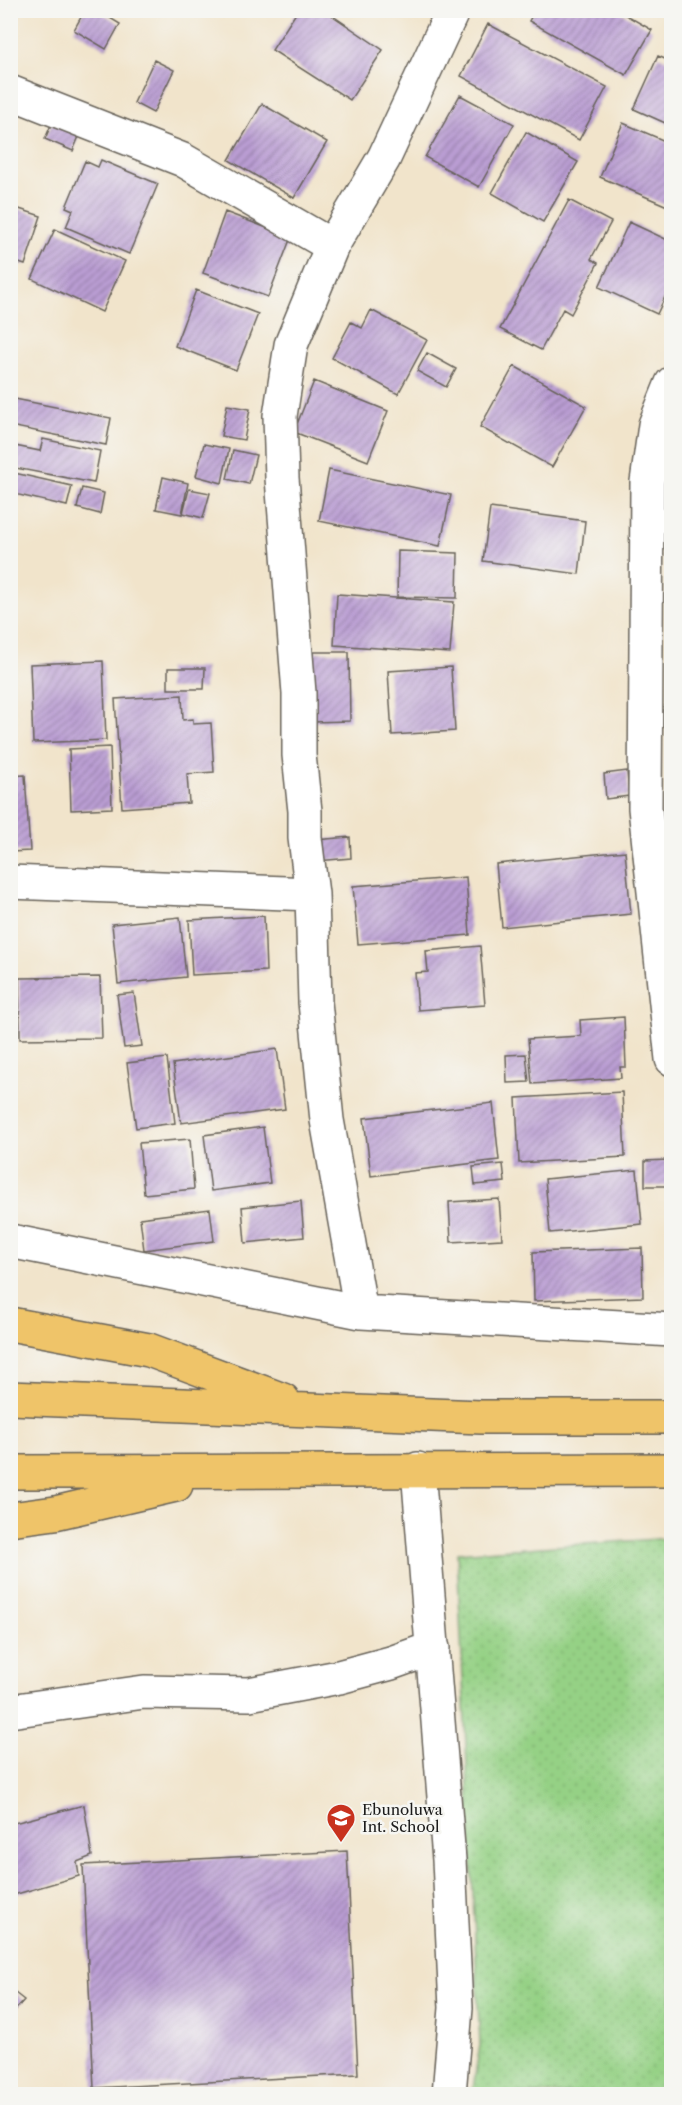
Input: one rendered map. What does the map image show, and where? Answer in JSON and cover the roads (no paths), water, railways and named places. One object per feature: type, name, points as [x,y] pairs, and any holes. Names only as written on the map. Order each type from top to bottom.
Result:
[{"type":"highway","points":[[10,1324],[149,1350],[310,1410]]},
{"type":"highway","points":[[10,1398],[480,1417],[672,1417]]},
{"type":"highway","points":[[10,1473],[418,1469],[672,1470]]},
{"type":"highway","points":[[10,1519],[55,1513],[238,1471]]},
{"type":"street","points":[[361,1312],[327,1120],[315,1002],[312,894],[304,838],[305,812],[299,755],[299,693],[282,478],[280,416],[291,345],[332,246],[384,158],[453,10]]},
{"type":"street","points":[[10,92],[183,160],[332,246]]},
{"type":"street","points":[[672,383],[655,425],[647,482],[658,804],[672,1059]]},
{"type":"street","points":[[10,882],[312,894]]},
{"type":"street","points":[[10,1241],[361,1312],[672,1330]]},
{"type":"street","points":[[418,1469],[449,1860],[456,2008],[449,2094]]},
{"type":"street","points":[[10,1711],[144,1692],[249,1694],[339,1677],[391,1663],[433,1648]]},
{"type":"place","name":"Ebunoluwa Int. School","points":[[341,1844]]}]
